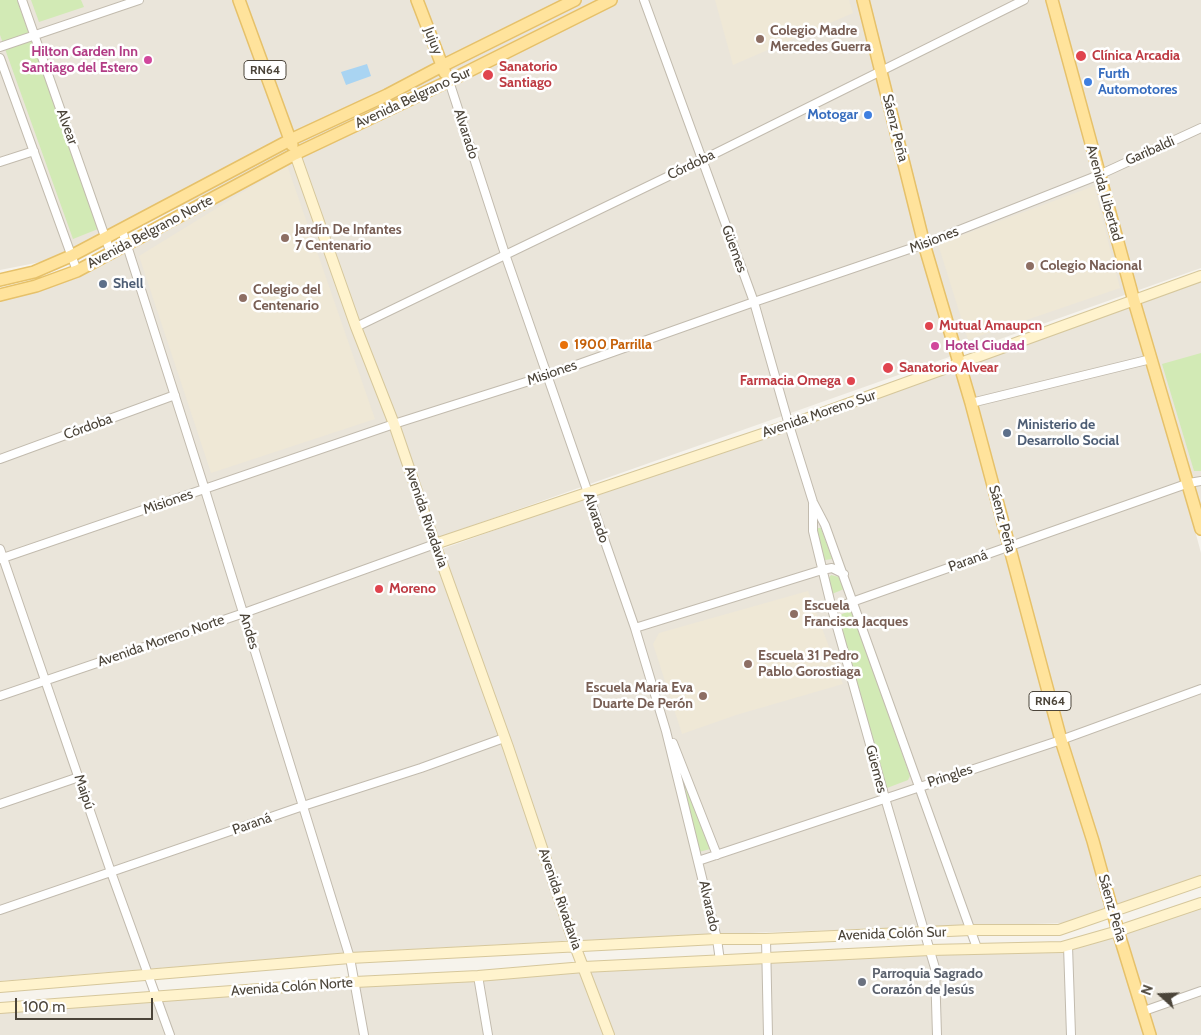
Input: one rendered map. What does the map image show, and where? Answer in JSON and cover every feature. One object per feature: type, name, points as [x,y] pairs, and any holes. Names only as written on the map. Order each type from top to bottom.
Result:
[{"type":"main road","name":"Avenida Rivadavia","points":[[239,0],[356,327],[394,424],[434,544],[504,738],[575,946],[609,1035]]},
{"type":"main road","name":"Jujuy","points":[[417,0],[448,82]]},
{"type":"main road","name":"Avenida Belgrano Sur","points":[[290,140],[387,95],[575,0]]},
{"type":"main road","name":"Avenida Belgrano Sur","points":[[295,154],[448,82],[611,0]]},
{"type":"main road","name":"Sáenz Peña","points":[[863,0],[924,244],[971,403],[1061,740],[1150,1035]]},
{"type":"main road","name":"Avenida Libertad","points":[[1052,0],[1098,175],[1201,529]]},
{"type":"main road","name":"Avenida Belgrano Norte","points":[[0,280],[34,272],[72,256],[290,140]]},
{"type":"main road","name":"Avenida Belgrano Norte","points":[[0,295],[36,286],[77,271],[295,154]]},
{"type":"main road","name":"Avenida Moreno Sur","points":[[434,544],[789,425],[1201,276]]},
{"type":"main road","name":"Avenida Colón Sur","points":[[575,946],[971,930],[1059,930],[1201,882]]},
{"type":"main road","name":"Avenida Colón Sur","points":[[584,967],[930,950],[1068,946],[1201,903]]},
{"type":"main road","name":"Avenida Colón Norte","points":[[0,987],[350,958],[575,946]]},
{"type":"main road","name":"Avenida Colón Norte","points":[[0,1008],[355,982],[478,976],[584,967]]},
{"type":"street","name":"Alvear","points":[[22,0],[111,254]]},
{"type":"street","points":[[0,47],[139,0]]},
{"type":"street","name":"Güemes","points":[[644,0],[754,302],[813,502],[826,525],[977,948]]},
{"type":"street","name":"Córdoba","points":[[356,327],[702,160],[1024,0]]},
{"type":"street","points":[[0,58],[77,271]]},
{"type":"street","name":"Alvarado","points":[[448,82],[505,254],[634,628],[666,731],[717,939],[720,961]]},
{"type":"street","name":"Garibaldi","points":[[1098,175],[1201,128]]},
{"type":"street","points":[[0,162],[34,151]]},
{"type":"street","name":"Misiones","points":[[2,558],[394,424],[548,375],[924,244],[1098,175]]},
{"type":"street","name":"Andes","points":[[122,230],[244,613],[350,958],[364,1035]]},
{"type":"street","points":[[971,403],[1151,359]]},
{"type":"street","name":"Córdoba","points":[[0,460],[176,396]]},
{"type":"street","name":"Paraná","points":[[832,609],[1189,483],[1201,482]]},
{"type":"street","name":"Güemes","points":[[813,502],[812,531],[832,609],[884,798],[935,968],[938,1035]]},
{"type":"street","name":"Avenida Moreno Norte","points":[[0,696],[244,613],[434,544]]},
{"type":"street","name":"Maipú","points":[[0,549],[111,872],[170,1035]]},
{"type":"street","points":[[634,628],[822,570],[832,568],[844,574]]},
{"type":"street","name":"Pringles","points":[[698,861],[1061,740],[1201,688]]},
{"type":"street","points":[[666,731],[673,743],[718,855]]},
{"type":"street","name":"Paraná","points":[[0,910],[303,806],[421,768],[504,738]]},
{"type":"street","points":[[0,804],[79,777]]},
{"type":"street","points":[[766,939],[768,1035]]},
{"type":"street","points":[[1068,946],[1071,1035]]},
{"type":"street","points":[[478,976],[488,1035]]},
{"type":"street","points":[[1144,1011],[1201,992]]},
{"type":"shaded area","points":[[0,0],[240,0],[434,552],[1201,277],[1201,522],[1135,305],[1201,553],[1201,879],[1065,923],[773,932],[357,952],[0,981],[0,294],[36,286],[280,161],[71,256],[0,270]]},
{"type":"shaded area","points":[[244,0],[1201,0],[1201,268],[437,538]]},
{"type":"shaded area","name":"Colegio Madre Mercedes Guerra","points":[[715,0],[849,0],[853,13],[733,65]]},
{"type":"shaded area","name":"Colegio del Centenario","points":[[287,165],[375,419],[211,473],[139,256]]},
{"type":"shaded area","name":"Colegio Nacional","points":[[1094,186],[1120,288],[968,340],[938,244]]},
{"type":"shaded area","name":"Escuela 31 Pedro Pablo Gorostiaga","points":[[808,591],[843,684],[736,715],[682,734],[653,644],[659,633]]},
{"type":"shaded area","points":[[1201,902],[1201,1035],[490,1035],[481,978],[1062,947]]},
{"type":"shaded area","points":[[476,979],[486,1035],[0,1035],[0,1008]]},
{"type":"green space","points":[[0,0],[17,0],[98,229],[73,239],[0,35]]},
{"type":"green space","points":[[31,0],[81,0],[84,7],[39,22]]},
{"type":"green space","points":[[1201,353],[1201,471],[1194,471],[1162,364]]},
{"type":"green space","points":[[818,528],[821,528],[832,559],[825,560]]},
{"type":"green space","points":[[831,575],[839,577],[844,589],[832,594],[828,579]]},
{"type":"green space","points":[[847,612],[852,612],[910,776],[908,780],[887,788],[884,787],[839,618]]},
{"type":"green space","points":[[681,770],[710,849],[699,852]]},
{"type":"water","points":[[367,64],[371,76],[346,85],[341,72]]},
{"type":"place","name":"Colegio Madre Mercedes Guerra","points":[[760,39]]},
{"type":"place","name":"Clínica Arcadia","points":[[1081,56]]},
{"type":"place","name":"Hilton Garden Inn Santiago del Estero","points":[[148,60]]},
{"type":"place","name":"Sanatorio Santiago","points":[[488,75]]},
{"type":"place","name":"Furth Automotores","points":[[1088,82]]},
{"type":"place","name":"Motogar","points":[[868,115]]},
{"type":"place","name":"Jardín De Infantes 7 Centenario","points":[[285,238]]},
{"type":"place","name":"Colegio Nacional","points":[[1030,266]]},
{"type":"place","name":"Shell","points":[[103,284]]},
{"type":"place","name":"Colegio del Centenario","points":[[243,298]]},
{"type":"place","name":"Mutual Amaupcn","points":[[929,326]]},
{"type":"place","name":"1900 Parrilla","points":[[564,345]]},
{"type":"place","name":"Hotel Ciudad","points":[[935,346]]},
{"type":"place","name":"Sanatorio Alvear","points":[[888,368]]},
{"type":"place","name":"Farmacia Omega","points":[[851,381]]},
{"type":"place","name":"Ministerio de Desarrollo Social","points":[[1007,433]]},
{"type":"place","name":"Moreno","points":[[379,589]]},
{"type":"place","name":"Escuela Francisca Jacques","points":[[794,614]]},
{"type":"place","name":"Escuela 31 Pedro Pablo Gorostiaga","points":[[748,664]]},
{"type":"place","name":"Escuela Maria Eva Duarte De Perón","points":[[703,696]]},
{"type":"place","name":"Parroquia Sagrado Corazón de Jesús","points":[[862,982]]}]
